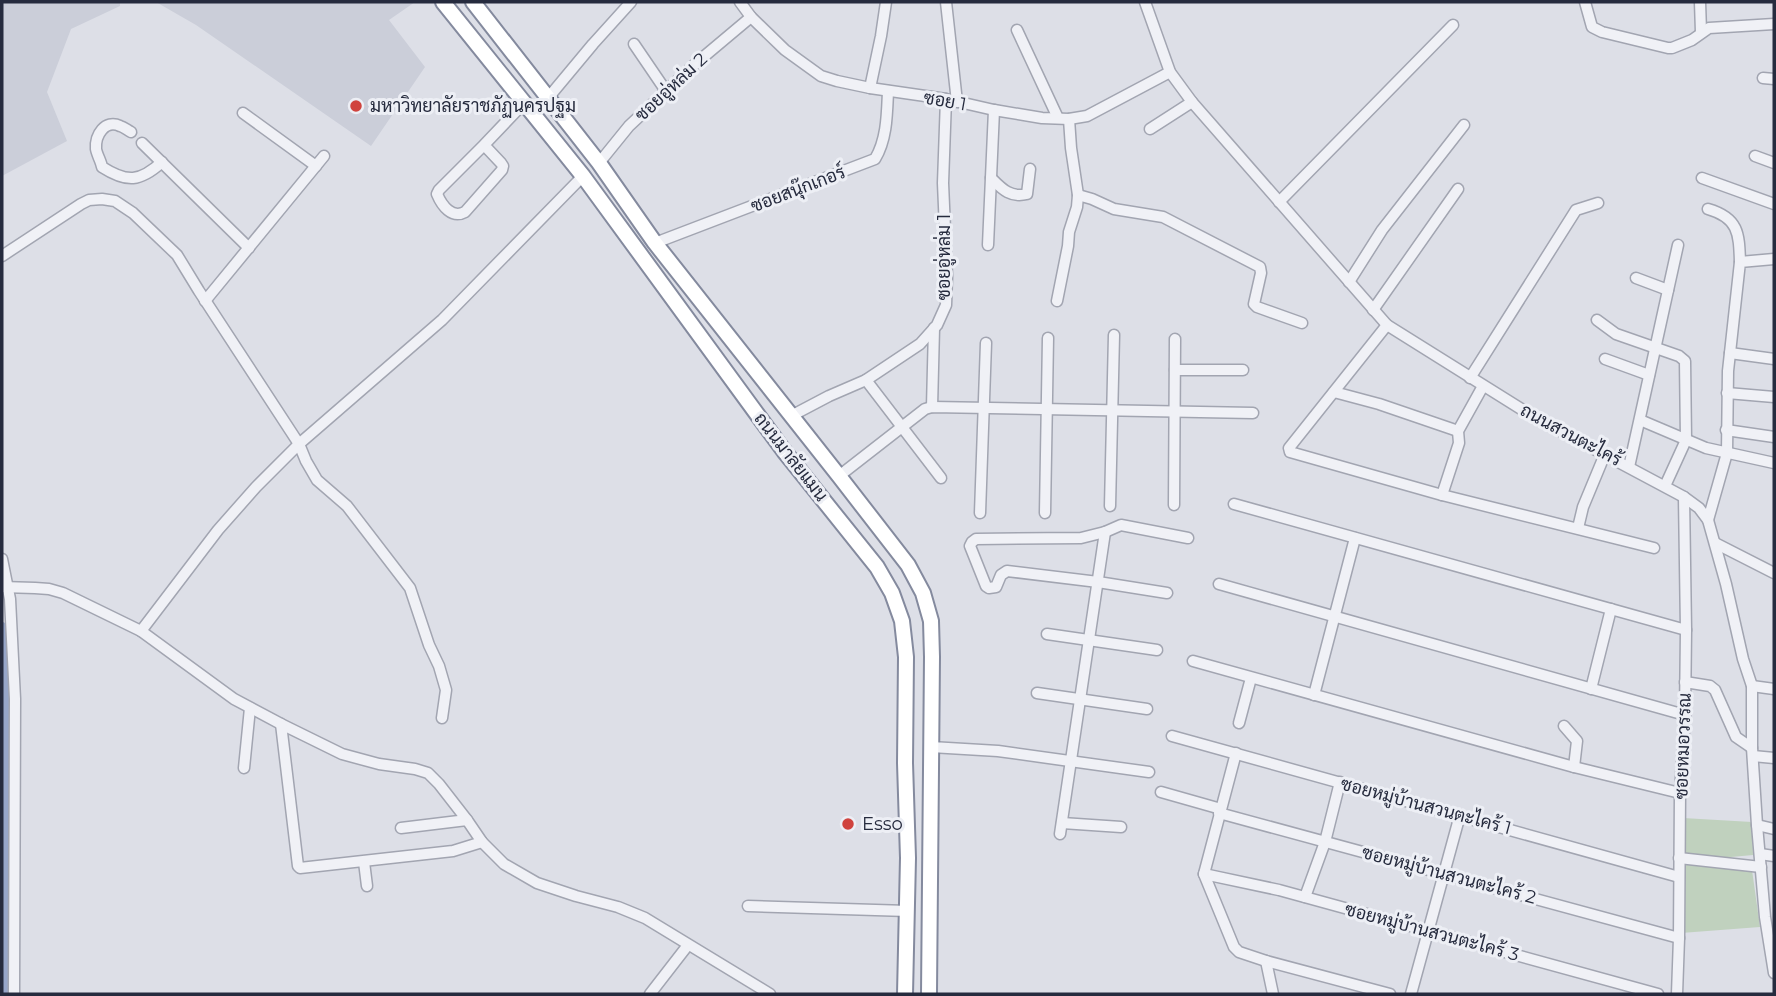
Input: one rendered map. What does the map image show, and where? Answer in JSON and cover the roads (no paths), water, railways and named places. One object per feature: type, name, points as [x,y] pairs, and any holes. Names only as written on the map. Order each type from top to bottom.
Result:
[{"type":"highway","name":"ถนนมาลัยแมน","points":[[443,2],[583,176],[784,450],[877,567],[892,593],[902,621],[906,657],[908,911],[905,994]]},
{"type":"highway","name":"ถนนมาลัยแมน","points":[[473,2],[599,163],[654,243],[908,565],[923,593],[931,621],[932,657],[929,994]]},
{"type":"highway","points":[[583,176],[599,163]]},
{"type":"street","points":[[548,98],[631,2]]},
{"type":"street","name":"ซอย 1","points":[[740,2],[751,18],[785,50],[821,76],[870,88],[1042,118],[1069,119],[1087,116],[1170,72]]},
{"type":"street","points":[[870,88],[886,2]]},
{"type":"street","name":"ซอยอู่หล่ม 1","points":[[791,416],[866,380],[920,344],[934,328],[946,305],[943,183],[951,101],[946,2]]},
{"type":"street","name":"ถนนสวนตะไคร้","points":[[1145,2],[1170,72],[1192,102],[1387,325],[1534,417],[1684,497],[1699,508],[1708,520]]},
{"type":"street","points":[[1585,2],[1592,27],[1602,32],[1670,48],[1692,40],[1709,28],[1774,24]]},
{"type":"street","points":[[1700,2],[1701,32]]},
{"type":"street","name":"ซอยอู่หล่ม 2","points":[[599,163],[629,126],[695,64],[751,18]]},
{"type":"street","points":[[1279,202],[1453,24]]},
{"type":"street","points":[[1017,30],[1058,118]]},
{"type":"street","points":[[634,44],[666,91]]},
{"type":"street","points":[[1763,78],[1774,79]]},
{"type":"street","name":"ซอยสนุ๊กเกอร์","points":[[654,243],[875,159],[883,143],[888,91]]},
{"type":"street","points":[[1150,129],[1192,102]]},
{"type":"street","points":[[484,145],[501,163],[502,170],[465,212],[453,214],[440,201],[439,190],[524,103]]},
{"type":"street","points":[[988,245],[994,110]]},
{"type":"street","points":[[243,113],[316,166]]},
{"type":"street","points":[[1057,301],[1078,195],[1069,119]]},
{"type":"street","points":[[131,132],[118,124],[101,129],[97,136],[96,150],[102,167],[124,178],[135,178],[149,174],[162,162]]},
{"type":"street","points":[[1349,282],[1382,230],[1464,125]]},
{"type":"street","points":[[142,143],[249,248]]},
{"type":"street","points":[[205,301],[324,156]]},
{"type":"street","points":[[1755,156],[1774,163]]},
{"type":"street","points":[[991,178],[1006,193],[1027,194],[1030,169]]},
{"type":"street","points":[[141,631],[218,530],[256,486],[299,444],[442,320],[583,176]]},
{"type":"street","points":[[1702,178],[1774,204]]},
{"type":"street","points":[[1373,310],[1458,188]]},
{"type":"street","points":[[1078,195],[1114,209],[1163,217],[1261,267],[1255,306],[1302,323]]},
{"type":"street","points":[[2,256],[89,200],[102,199],[115,201],[134,213],[177,255],[299,444],[317,480],[346,506],[410,588],[446,690],[442,718]]},
{"type":"street","points":[[1470,378],[1576,210],[1598,203]]},
{"type":"street","points":[[1708,209],[1733,222],[1738,231],[1740,262],[1727,393],[1727,453],[1708,520],[1752,686],[1757,825],[1774,973]]},
{"type":"street","points":[[1629,467],[1678,244]]},
{"type":"street","points":[[1740,262],[1774,260]]},
{"type":"street","points":[[1636,278],[1668,290]]},
{"type":"street","points":[[1597,320],[1616,334],[1679,356],[1685,362],[1686,440],[1665,486]]},
{"type":"street","points":[[1387,325],[1289,448],[1290,452],[1443,495],[1654,548]]},
{"type":"street","points":[[932,407],[934,328]]},
{"type":"street","points":[[1110,506],[1114,335]]},
{"type":"street","points":[[1045,513],[1048,338]]},
{"type":"street","points":[[1174,505],[1175,340]]},
{"type":"street","points":[[980,513],[986,344]]},
{"type":"street","points":[[1730,353],[1774,359]]},
{"type":"street","points":[[1605,359],[1649,375]]},
{"type":"street","points":[[1175,370],[1243,370]]},
{"type":"street","points":[[866,380],[941,478]]},
{"type":"street","points":[[1443,495],[1459,443],[1458,431],[1483,386]]},
{"type":"street","points":[[1334,392],[1458,431]]},
{"type":"street","points":[[1727,393],[1774,397]]},
{"type":"street","points":[[839,475],[925,408],[1253,413]]},
{"type":"street","points":[[1640,420],[1706,448],[1774,463]]},
{"type":"street","points":[[1726,430],[1774,437]]},
{"type":"street","points":[[1578,528],[1583,507],[1605,454]]},
{"type":"street","name":"ซอยหมอวรรณ","points":[[1677,994],[1685,715],[1684,497]]},
{"type":"street","points":[[1234,504],[1686,630]]},
{"type":"street","points":[[1167,593],[1007,571],[1001,575],[996,587],[989,588],[970,546],[976,539],[1081,538],[1121,525],[1188,538]]},
{"type":"street","points":[[1105,532],[1061,829],[1121,827]]},
{"type":"street","points":[[1314,695],[1355,538]]},
{"type":"street","points":[[1714,543],[1774,573]]},
{"type":"street","points":[[2,559],[13,639],[15,699],[15,994]]},
{"type":"street","points":[[1219,584],[1685,715]]},
{"type":"street","points":[[5,587],[49,589],[63,593],[141,631],[234,699],[281,724],[342,754],[428,773],[482,842],[504,864],[537,883],[645,918],[770,994]]},
{"type":"street","points":[[1591,689],[1611,609]]},
{"type":"street","points":[[1048,634],[1157,650]]},
{"type":"street","points":[[1193,662],[1574,767],[1681,793]]},
{"type":"street","points":[[1239,723],[1251,678]]},
{"type":"street","points":[[1685,682],[1710,686],[1715,690],[1736,737],[1753,752],[1774,758]]},
{"type":"street","points":[[1752,686],[1774,688]]},
{"type":"street","points":[[1037,693],[1147,709]]},
{"type":"street","points":[[244,768],[250,708]]},
{"type":"street","points":[[281,724],[298,866],[303,869],[453,851],[482,842]]},
{"type":"street","points":[[1564,726],[1577,741],[1574,767]]},
{"type":"street","name":"ซอยหมู่บ้านสวนตะไคร้ 1","points":[[1172,736],[1679,877]]},
{"type":"street","points":[[931,747],[998,751],[1149,772]]},
{"type":"street","points":[[1236,753],[1204,874],[1234,947],[1239,952],[1266,961],[1390,994]]},
{"type":"street","points":[[1305,897],[1325,842],[1340,782]]},
{"type":"street","name":"ซอยหมู่บ้านสวนตะไคร้ 2","points":[[1161,792],[1325,842],[1679,938]]},
{"type":"street","points":[[1411,994],[1460,815]]},
{"type":"street","points":[[401,828],[467,820]]},
{"type":"street","points":[[1757,825],[1774,829]]},
{"type":"street","points":[[1760,854],[1774,856]]},
{"type":"street","points":[[1679,858],[1761,867]]},
{"type":"street","points":[[364,862],[367,886]]},
{"type":"street","name":"ซอยหมู่บ้านสวนตะไคร้ 3","points":[[1204,874],[1305,897],[1658,994]]},
{"type":"street","points":[[748,906],[908,911]]},
{"type":"street","points":[[650,994],[688,945]]},
{"type":"street","points":[[1266,961],[1273,994]]},
{"type":"waterway","points":[[2,627],[6,699],[5,994]]},
{"type":"place","name":"มหาวิทยาลัยราชภัฏนครปฐม","points":[[356,106]]},
{"type":"place","name":"Esso","points":[[848,824]]}]
